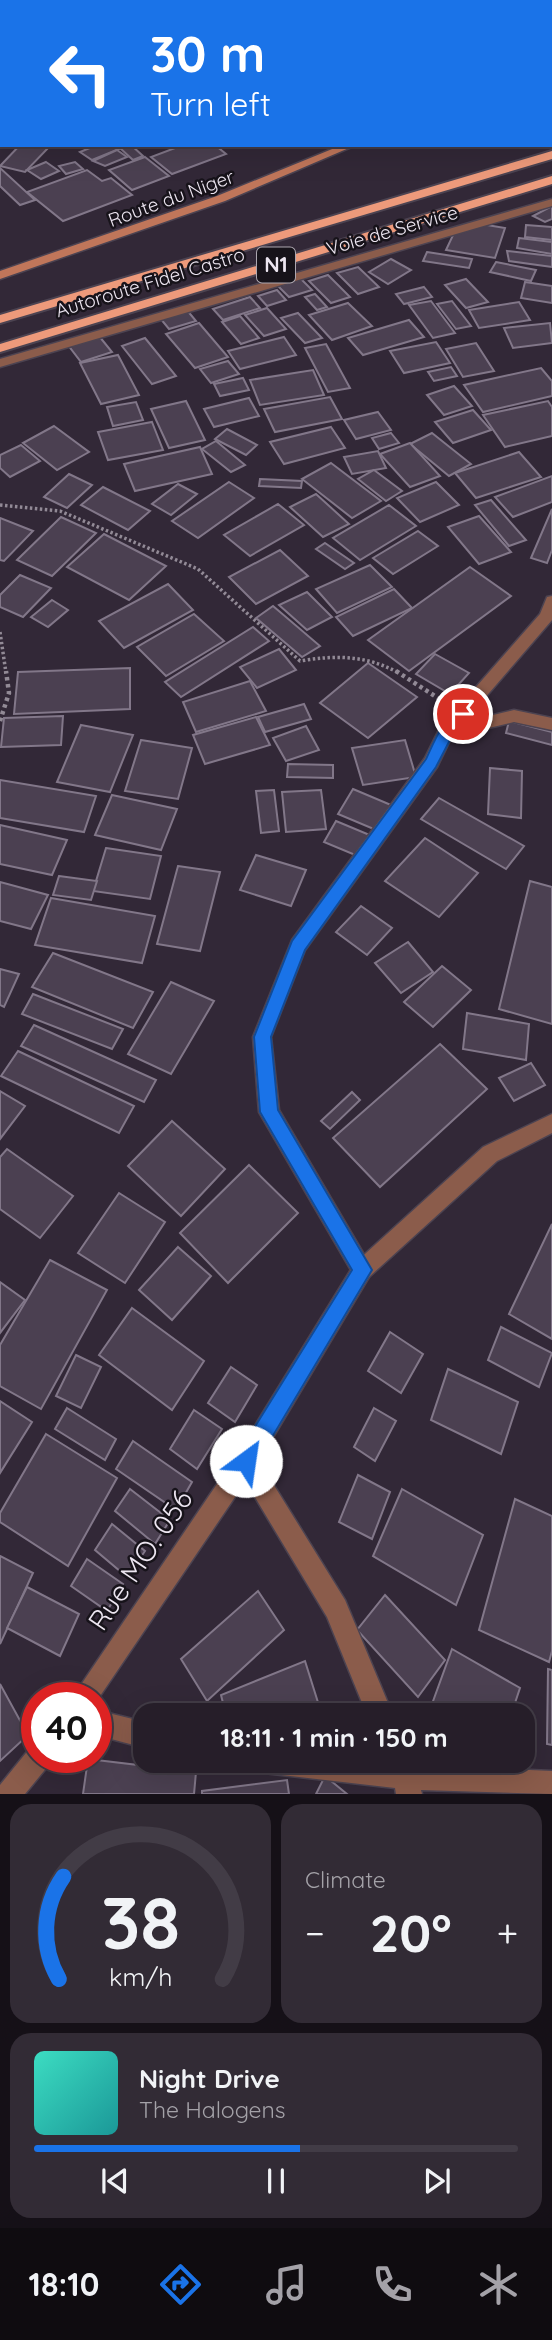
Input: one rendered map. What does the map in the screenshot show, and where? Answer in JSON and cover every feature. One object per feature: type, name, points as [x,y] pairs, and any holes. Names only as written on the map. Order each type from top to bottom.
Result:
[{"type":"highway","name":"Autoroute Fidel Castro","points":[[0,319],[552,155]]},
{"type":"highway","name":"Autoroute Fidel Castro","points":[[0,348],[552,180]]},
{"type":"highway","points":[[509,194],[552,186]]},
{"type":"main road","name":"Route du Niger","points":[[0,275],[154,223],[295,170],[347,147]]},
{"type":"street","name":"Voie de Service","points":[[0,363],[552,202]]},
{"type":"street","points":[[362,1270],[269,1112],[262,1037],[298,946],[431,762],[446,732],[547,615],[552,601]]},
{"type":"street","points":[[446,732],[514,716],[552,724]]},
{"type":"street","name":"Rue MO. 056","points":[[95,1682],[246,1461],[362,1270],[490,1154],[552,1123]]},
{"type":"street","points":[[246,1461],[336,1609],[375,1703]]},
{"type":"street","points":[[112,1726],[133,1732]]},
{"type":"street","points":[[9,1794],[26,1773]]},
{"type":"street","points":[[372,1773],[552,1784]]},
{"type":"path","points":[[0,505],[60,511],[198,569],[300,661],[325,656],[366,657],[400,673],[463,714]]},
{"type":"path","points":[[0,632],[9,693],[0,720]]},
{"type":"building","points":[[18,147],[49,147],[25,172],[0,166]]},
{"type":"building","points":[[92,147],[119,149],[92,160],[80,152]]},
{"type":"building","points":[[133,147],[143,156],[133,160],[120,148]]},
{"type":"building","points":[[178,147],[217,147],[226,154],[172,174],[151,157]]},
{"type":"building","points":[[117,150],[127,157],[105,166],[93,161]]},
{"type":"building","points":[[145,157],[169,176],[132,190],[109,170]]},
{"type":"building","points":[[46,162],[59,171],[41,179],[27,170]]},
{"type":"building","points":[[75,162],[83,169],[66,174],[59,166]]},
{"type":"building","points":[[0,168],[35,200],[20,205],[0,186]]},
{"type":"building","points":[[87,170],[102,181],[111,178],[132,195],[63,221],[27,192]]},
{"type":"building","points":[[552,206],[552,219],[545,222],[533,216]]},
{"type":"building","points":[[481,224],[505,228],[495,258],[446,250],[454,233]]},
{"type":"building","points":[[526,225],[552,227],[552,240],[525,237]]},
{"type":"building","points":[[519,238],[552,242],[552,254],[517,248]]},
{"type":"building","points":[[507,251],[552,256],[552,267],[509,261]]},
{"type":"building","points":[[427,252],[472,259],[469,268],[423,261]]},
{"type":"building","points":[[391,259],[411,270],[388,284],[369,272]]},
{"type":"building","points":[[496,262],[536,270],[531,281],[490,272]]},
{"type":"building","points":[[358,267],[379,287],[358,294],[337,273]]},
{"type":"building","points":[[328,275],[350,297],[331,303],[309,281]]},
{"type":"building","points":[[301,279],[312,290],[289,297],[278,286]]},
{"type":"building","points":[[466,279],[488,302],[466,308],[445,285]]},
{"type":"building","points":[[525,282],[552,286],[552,303],[521,298]]},
{"type":"building","points":[[424,287],[432,297],[404,304],[396,294]]},
{"type":"building","points":[[277,290],[286,300],[267,306],[258,296]]},
{"type":"building","points":[[315,294],[327,307],[317,310],[305,297]]},
{"type":"building","points":[[250,297],[260,308],[223,320],[213,309]]},
{"type":"building","points":[[431,301],[455,333],[433,338],[409,305]]},
{"type":"building","points":[[452,301],[471,326],[456,329],[437,304]]},
{"type":"building","points":[[519,302],[530,320],[479,328],[469,310]]},
{"type":"building","points":[[348,303],[372,326],[332,340],[309,315]]},
{"type":"building","points":[[267,308],[286,329],[264,336],[245,315]]},
{"type":"building","points":[[186,309],[196,321],[169,329],[160,318]]},
{"type":"building","points":[[298,313],[322,338],[305,343],[281,318]]},
{"type":"building","points":[[240,316],[259,338],[241,344],[222,322]]},
{"type":"building","points":[[409,320],[424,337],[363,355],[348,338]]},
{"type":"building","points":[[199,323],[228,357],[195,368],[166,334]]},
{"type":"building","points":[[550,323],[552,343],[513,348],[504,328]]},
{"type":"building","points":[[99,336],[112,352],[81,362],[68,345]]},
{"type":"building","points":[[284,337],[296,355],[240,369],[228,351]]},
{"type":"building","points":[[145,338],[176,376],[152,384],[122,346]]},
{"type":"building","points":[[436,342],[450,363],[404,373],[390,351]]},
{"type":"building","points":[[476,343],[494,371],[463,377],[446,349]]},
{"type":"building","points":[[326,344],[350,388],[328,392],[305,348]]},
{"type":"building","points":[[118,355],[139,395],[101,404],[80,363]]},
{"type":"building","points":[[228,361],[239,374],[211,383],[200,369]]},
{"type":"building","points":[[451,367],[457,376],[434,381],[428,372]]},
{"type":"building","points":[[541,368],[552,381],[552,396],[483,412],[464,385]]},
{"type":"building","points":[[313,370],[324,395],[260,405],[250,380]]},
{"type":"building","points":[[243,378],[249,390],[220,396],[214,384]]},
{"type":"building","points":[[454,386],[472,406],[444,415],[427,395]]},
{"type":"building","points":[[330,397],[342,419],[275,432],[264,409]]},
{"type":"building","points":[[249,398],[259,416],[214,427],[204,409]]},
{"type":"building","points":[[186,401],[205,440],[169,448],[151,409]]},
{"type":"building","points":[[548,401],[552,407],[552,436],[505,447],[483,415]]},
{"type":"building","points":[[136,402],[143,420],[113,426],[107,407]]},
{"type":"building","points":[[473,410],[491,430],[453,443],[435,422]]},
{"type":"building","points":[[378,412],[391,430],[356,439],[344,420]]},
{"type":"building","points":[[152,422],[163,450],[108,460],[98,432]]},
{"type":"building","points":[[54,426],[89,452],[57,470],[23,443]]},
{"type":"building","points":[[331,427],[345,448],[284,464],[270,442]]},
{"type":"building","points":[[227,429],[257,445],[246,455],[215,439]]},
{"type":"building","points":[[391,433],[399,443],[379,449],[372,438]]},
{"type":"building","points":[[432,433],[471,464],[449,476],[410,444]]},
{"type":"building","points":[[216,441],[245,465],[231,472],[202,449]]},
{"type":"building","points":[[410,443],[440,476],[410,487],[380,454]]},
{"type":"building","points":[[21,445],[40,461],[10,477],[0,468],[0,455]]},
{"type":"building","points":[[200,447],[212,474],[135,491],[124,464]]},
{"type":"building","points":[[378,451],[386,468],[352,474],[344,457]]},
{"type":"building","points":[[519,452],[541,477],[476,498],[455,473]]},
{"type":"building","points":[[331,463],[381,501],[352,518],[302,479]]},
{"type":"building","points":[[374,470],[402,491],[386,501],[358,479]]},
{"type":"building","points":[[69,474],[92,485],[67,508],[44,497]]},
{"type":"building","points":[[552,476],[552,502],[513,517],[495,497]]},
{"type":"building","points":[[260,479],[302,481],[301,488],[259,486]]},
{"type":"building","points":[[229,482],[254,498],[198,538],[172,521]]},
{"type":"building","points":[[436,482],[459,505],[420,522],[397,498]]},
{"type":"building","points":[[178,484],[197,494],[171,515],[152,504]]},
{"type":"building","points":[[103,487],[150,511],[128,530],[81,505]]},
{"type":"building","points":[[316,494],[349,524],[323,537],[290,507]]},
{"type":"building","points":[[491,500],[526,540],[509,546],[475,505]]},
{"type":"building","points":[[278,504],[304,525],[250,556],[224,535]]},
{"type":"building","points":[[389,505],[416,526],[360,560],[333,538]]},
{"type":"building","points":[[552,509],[552,550],[547,563],[531,558]]},
{"type":"building","points":[[479,516],[511,552],[479,564],[448,527]]},
{"type":"building","points":[[61,517],[96,533],[52,576],[17,560]]},
{"type":"building","points":[[0,518],[33,531],[4,561],[0,560]]},
{"type":"building","points":[[418,531],[438,546],[393,574],[373,558]]},
{"type":"building","points":[[104,534],[166,566],[129,600],[67,567]]},
{"type":"building","points":[[325,543],[354,563],[345,569],[316,549]]},
{"type":"building","points":[[280,550],[308,576],[256,604],[229,577]]},
{"type":"building","points":[[370,565],[392,587],[337,613],[316,589]]},
{"type":"building","points":[[470,567],[511,596],[409,671],[368,640]]},
{"type":"building","points":[[20,575],[51,588],[23,617],[0,607],[0,595]]},
{"type":"building","points":[[168,584],[193,610],[124,648],[99,621]]},
{"type":"building","points":[[394,589],[412,608],[353,636],[336,617]]},
{"type":"building","points":[[307,592],[332,617],[307,630],[279,605]]},
{"type":"building","points":[[52,600],[68,610],[48,627],[31,617]]},
{"type":"building","points":[[273,606],[320,646],[302,657],[256,618]]},
{"type":"building","points":[[194,614],[224,641],[166,676],[137,647]]},
{"type":"building","points":[[253,627],[269,641],[181,697],[165,682]]},
{"type":"building","points":[[279,649],[296,670],[257,688],[240,667]]},
{"type":"building","points":[[435,654],[469,673],[450,694],[416,674]]},
{"type":"building","points":[[368,663],[417,697],[368,738],[320,703]]},
{"type":"building","points":[[130,668],[130,709],[14,714],[18,672]]},
{"type":"building","points":[[250,681],[266,711],[196,732],[183,702]]},
{"type":"building","points":[[304,704],[311,719],[265,732],[258,717]]},
{"type":"building","points":[[63,716],[61,745],[1,747],[4,718]]},
{"type":"building","points":[[256,717],[270,745],[205,764],[193,735]]},
{"type":"building","points":[[509,721],[552,732],[552,745],[506,733]]},
{"type":"building","points":[[81,725],[133,735],[110,792],[57,782]]},
{"type":"building","points":[[306,726],[319,750],[286,761],[273,738]]},
{"type":"building","points":[[141,740],[192,748],[178,799],[125,791]]},
{"type":"building","points":[[405,740],[416,777],[363,785],[352,748]]},
{"type":"building","points":[[288,764],[333,765],[333,778],[287,777]]},
{"type":"building","points":[[490,768],[522,771],[521,818],[488,814]]},
{"type":"building","points":[[0,780],[96,796],[84,832],[0,818]]},
{"type":"building","points":[[353,789],[391,805],[376,830],[338,814]]},
{"type":"building","points":[[274,790],[279,831],[261,833],[256,791]]},
{"type":"building","points":[[321,790],[326,829],[286,832],[282,792]]},
{"type":"building","points":[[112,795],[177,809],[161,850],[95,835]]},
{"type":"building","points":[[439,798],[524,846],[506,869],[421,819]]},
{"type":"building","points":[[336,821],[372,836],[360,857],[324,842]]},
{"type":"building","points":[[0,825],[67,840],[52,875],[0,864]]},
{"type":"building","points":[[425,838],[478,873],[439,917],[385,881]]},
{"type":"building","points":[[106,848],[161,856],[150,899],[93,891]]},
{"type":"building","points":[[256,855],[306,870],[291,906],[240,890]]},
{"type":"building","points":[[178,866],[220,872],[200,951],[157,944]]},
{"type":"building","points":[[59,876],[97,881],[91,900],[53,895]]},
{"type":"building","points":[[530,881],[552,887],[552,1024],[499,1009]]},
{"type":"building","points":[[0,882],[48,895],[31,929],[0,921]]},
{"type":"building","points":[[51,898],[155,916],[142,963],[35,945]]},
{"type":"building","points":[[361,906],[392,928],[367,955],[336,932]]},
{"type":"building","points":[[408,942],[433,972],[401,993],[375,963]]},
{"type":"building","points":[[53,953],[153,992],[133,1028],[32,987]]},
{"type":"building","points":[[442,966],[471,990],[433,1027],[404,1002]]},
{"type":"building","points":[[0,969],[19,974],[4,1007],[0,1005]]},
{"type":"building","points":[[171,982],[214,1001],[171,1074],[128,1054]]},
{"type":"building","points":[[33,994],[123,1029],[112,1049],[22,1014]]},
{"type":"building","points":[[467,1013],[529,1024],[526,1060],[463,1049]]},
{"type":"building","points":[[34,1025],[156,1080],[144,1102],[21,1046]]},
{"type":"building","points":[[440,1044],[487,1089],[380,1187],[333,1138]]},
{"type":"building","points":[[18,1051],[134,1106],[119,1133],[1,1076]]},
{"type":"building","points":[[531,1063],[545,1085],[514,1101],[499,1078]]},
{"type":"building","points":[[0,1091],[25,1106],[0,1139]]},
{"type":"building","points":[[352,1092],[360,1100],[330,1129],[321,1121]]},
{"type":"building","points":[[172,1121],[225,1169],[181,1216],[128,1166]]},
{"type":"building","points":[[7,1149],[73,1196],[40,1238],[0,1209],[0,1157]]},
{"type":"building","points":[[249,1165],[298,1213],[228,1283],[180,1233]]},
{"type":"building","points":[[119,1193],[165,1222],[125,1283],[78,1253]]},
{"type":"building","points":[[552,1224],[552,1339],[509,1314]]},
{"type":"building","points":[[178,1247],[211,1276],[172,1320],[139,1290]]},
{"type":"building","points":[[50,1260],[107,1290],[41,1409],[0,1386],[0,1345]]},
{"type":"building","points":[[0,1282],[25,1300],[0,1333]]},
{"type":"building","points":[[132,1308],[204,1361],[172,1410],[99,1355]]},
{"type":"building","points":[[501,1327],[552,1353],[539,1387],[488,1360]]},
{"type":"building","points":[[390,1332],[423,1354],[401,1393],[368,1371]]},
{"type":"building","points":[[76,1355],[101,1367],[81,1408],[56,1396]]},
{"type":"building","points":[[231,1367],[257,1385],[235,1422],[208,1403]]},
{"type":"building","points":[[448,1369],[518,1402],[501,1454],[431,1420]]},
{"type":"building","points":[[0,1401],[32,1422],[0,1473]]},
{"type":"building","points":[[67,1408],[116,1439],[105,1460],[55,1429]]},
{"type":"building","points":[[374,1408],[396,1421],[375,1461],[354,1447]]},
{"type":"building","points":[[194,1410],[222,1429],[197,1469],[170,1449]]},
{"type":"building","points":[[46,1434],[117,1478],[68,1566],[0,1522],[0,1513]]},
{"type":"building","points":[[133,1441],[192,1482],[176,1510],[116,1469]]},
{"type":"building","points":[[358,1475],[390,1492],[372,1539],[339,1522]]},
{"type":"building","points":[[130,1489],[170,1520],[155,1544],[115,1511]]},
{"type":"building","points":[[402,1489],[483,1535],[456,1605],[373,1556]]},
{"type":"building","points":[[515,1499],[552,1516],[552,1651],[549,1662],[479,1630]]},
{"type":"building","points":[[112,1524],[145,1551],[127,1577],[95,1550]]},
{"type":"building","points":[[0,1556],[33,1573],[0,1644]]},
{"type":"building","points":[[87,1559],[123,1584],[107,1611],[71,1586]]},
{"type":"building","points":[[27,1587],[79,1614],[60,1656],[7,1628]]},
{"type":"building","points":[[258,1591],[284,1630],[207,1701],[181,1659]]},
{"type":"building","points":[[385,1595],[445,1660],[418,1697],[357,1630]]},
{"type":"building","points":[[452,1649],[520,1688],[515,1703],[432,1703]]},
{"type":"building","points":[[305,1661],[318,1703],[223,1703],[221,1695]]},
{"type":"building","points":[[548,1669],[552,1670],[552,1745],[547,1744]]},
{"type":"building","points":[[0,1684],[21,1722],[21,1742],[0,1761]]},
{"type":"building","points":[[112,1762],[133,1764],[133,1773],[196,1773],[194,1794],[83,1794],[86,1773],[112,1773]]},
{"type":"building","points":[[325,1776],[347,1794],[316,1794]]},
{"type":"building","points":[[287,1780],[289,1794],[202,1794],[202,1791]]},
{"type":"route","points":[[246,1461],[362,1270],[269,1112],[262,1037],[298,946],[431,762],[446,732],[463,714]]}]
